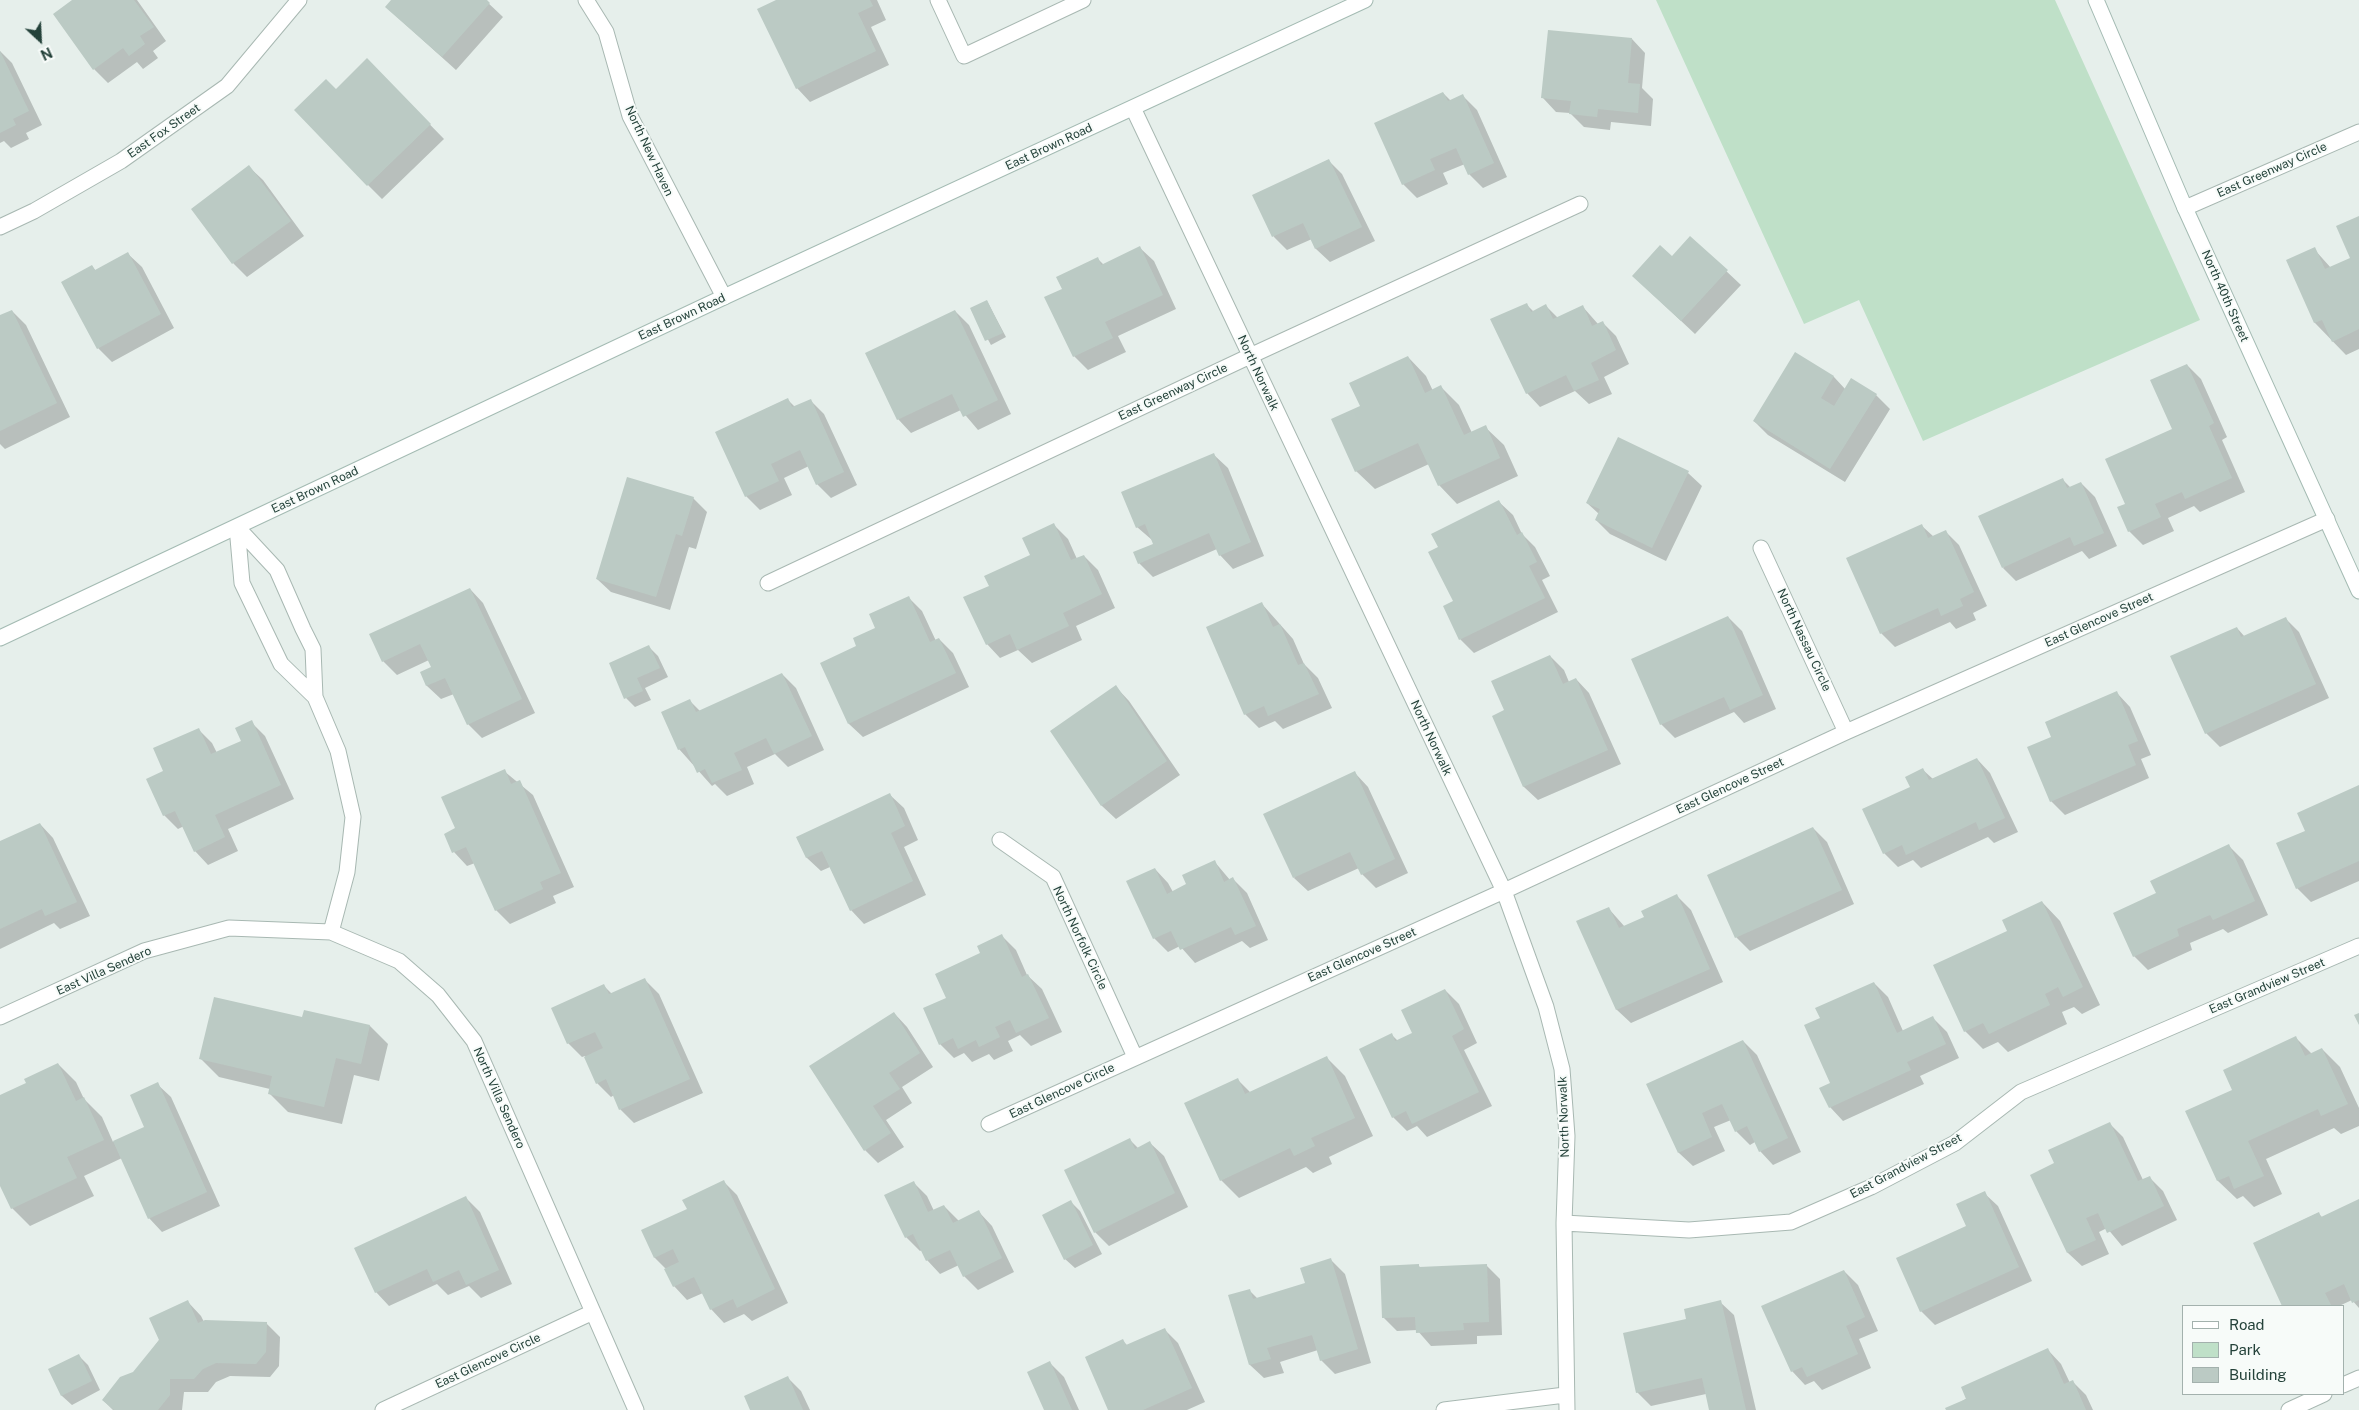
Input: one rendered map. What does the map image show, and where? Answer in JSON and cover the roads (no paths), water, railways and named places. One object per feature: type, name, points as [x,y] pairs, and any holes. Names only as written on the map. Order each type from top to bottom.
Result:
[{"type":"street","name":"East Fox Street","points":[[0,227],[34,211],[121,161],[227,86],[300,0]]},
{"type":"street","name":"North New Haven","points":[[586,0],[606,32],[630,116],[724,298]]},
{"type":"street","points":[[938,0],[964,56],[1083,0]]},
{"type":"street","name":"East Brown Road","points":[[0,638],[1365,0]]},
{"type":"street","name":"North 40th Street","points":[[2096,0],[2185,208],[2359,591]]},
{"type":"street","name":"North Norwalk","points":[[1133,108],[1504,891],[1546,1007],[1562,1069],[1566,1136],[1564,1223],[1566,1402]]},
{"type":"street","name":"East Greenway Circle","points":[[2185,208],[2359,132]]},
{"type":"street","name":"East Greenway Circle","points":[[768,583],[1250,356],[1580,204]]},
{"type":"street","name":"East Glencove Street","points":[[1135,1057],[1504,891],[1846,732],[2327,519]]},
{"type":"street","points":[[237,527],[242,583],[280,664],[315,697]]},
{"type":"street","points":[[237,527],[277,570],[313,649],[315,697],[338,751],[353,817],[346,872],[331,932]]},
{"type":"street","name":"North Nassau Circle","points":[[1761,548],[1846,732]]},
{"type":"street","name":"North Norfolk Circle","points":[[1000,840],[1053,877],[1135,1057]]},
{"type":"street","name":"East Villa Sendero","points":[[0,1018],[144,951],[229,928],[331,932]]},
{"type":"street","name":"North Villa Sendero","points":[[331,932],[399,961],[438,995],[474,1041],[636,1410]]},
{"type":"street","name":"East Grandview Street","points":[[1564,1223],[1688,1230],[1791,1222],[1871,1187],[1955,1144],[2021,1092],[2359,946]]},
{"type":"street","name":"East Glencove Circle","points":[[989,1124],[1135,1057]]},
{"type":"street","name":"East Glencove Circle","points":[[383,1410],[593,1312]]},
{"type":"street","points":[[2344,1385],[2359,1378]]},
{"type":"street","points":[[2289,1410],[2322,1395]]},
{"type":"street","points":[[1444,1410],[1566,1402]]}]
